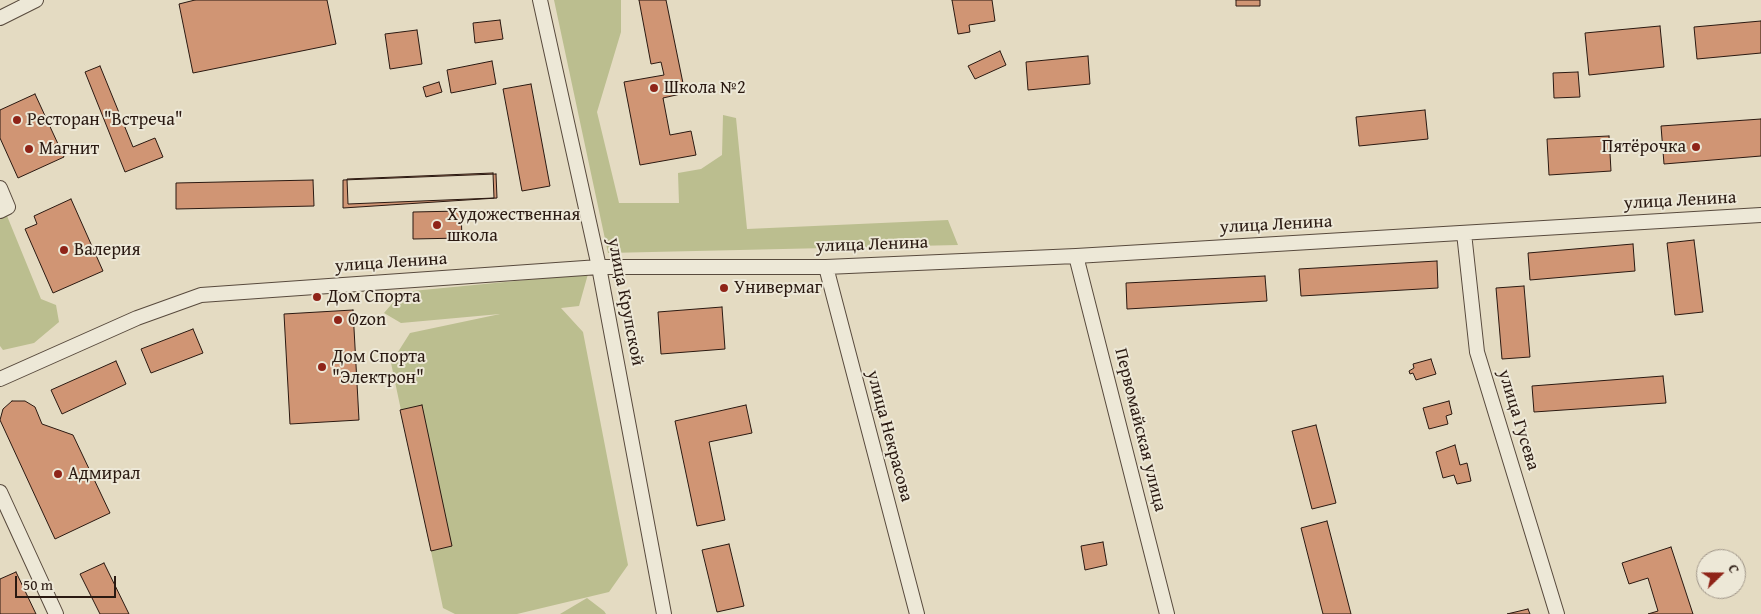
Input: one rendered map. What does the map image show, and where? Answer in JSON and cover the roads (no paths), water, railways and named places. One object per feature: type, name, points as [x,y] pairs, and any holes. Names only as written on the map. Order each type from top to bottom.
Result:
[{"type":"street","points":[[0,18],[36,0]]},
{"type":"street","name":"улица Крупской","points":[[540,0],[599,267],[664,614]]},
{"type":"street","points":[[0,188],[8,207],[0,211]]},
{"type":"street","name":"улица Ленина","points":[[0,379],[137,318],[201,295],[599,267],[826,267],[1076,256],[1761,215]]},
{"type":"street","name":"улица Гусева","points":[[1464,233],[1478,352],[1556,614]]},
{"type":"street","name":"Первомайская улица","points":[[1076,256],[1167,614]]},
{"type":"street","name":"улица Некрасова","points":[[826,267],[917,614]]},
{"type":"street","points":[[0,492],[56,614]]},
{"type":"place","name":"Школа №2","points":[[654,88]]},
{"type":"place","name":"Ресторан \"Встреча\"","points":[[17,120]]},
{"type":"place","name":"Пятёрочка","points":[[1696,147]]},
{"type":"place","name":"Магнит","points":[[29,149]]},
{"type":"place","name":"Художественная школа","points":[[437,225]]},
{"type":"place","name":"Валерия","points":[[64,250]]},
{"type":"place","name":"Универмаг","points":[[724,288]]},
{"type":"place","name":"Дом Спорта","points":[[317,297]]},
{"type":"place","name":"Ozon","points":[[338,320]]},
{"type":"place","name":"Дом Спорта \"Электрон\"","points":[[322,367]]},
{"type":"place","name":"Адмирал","points":[[58,474]]}]
